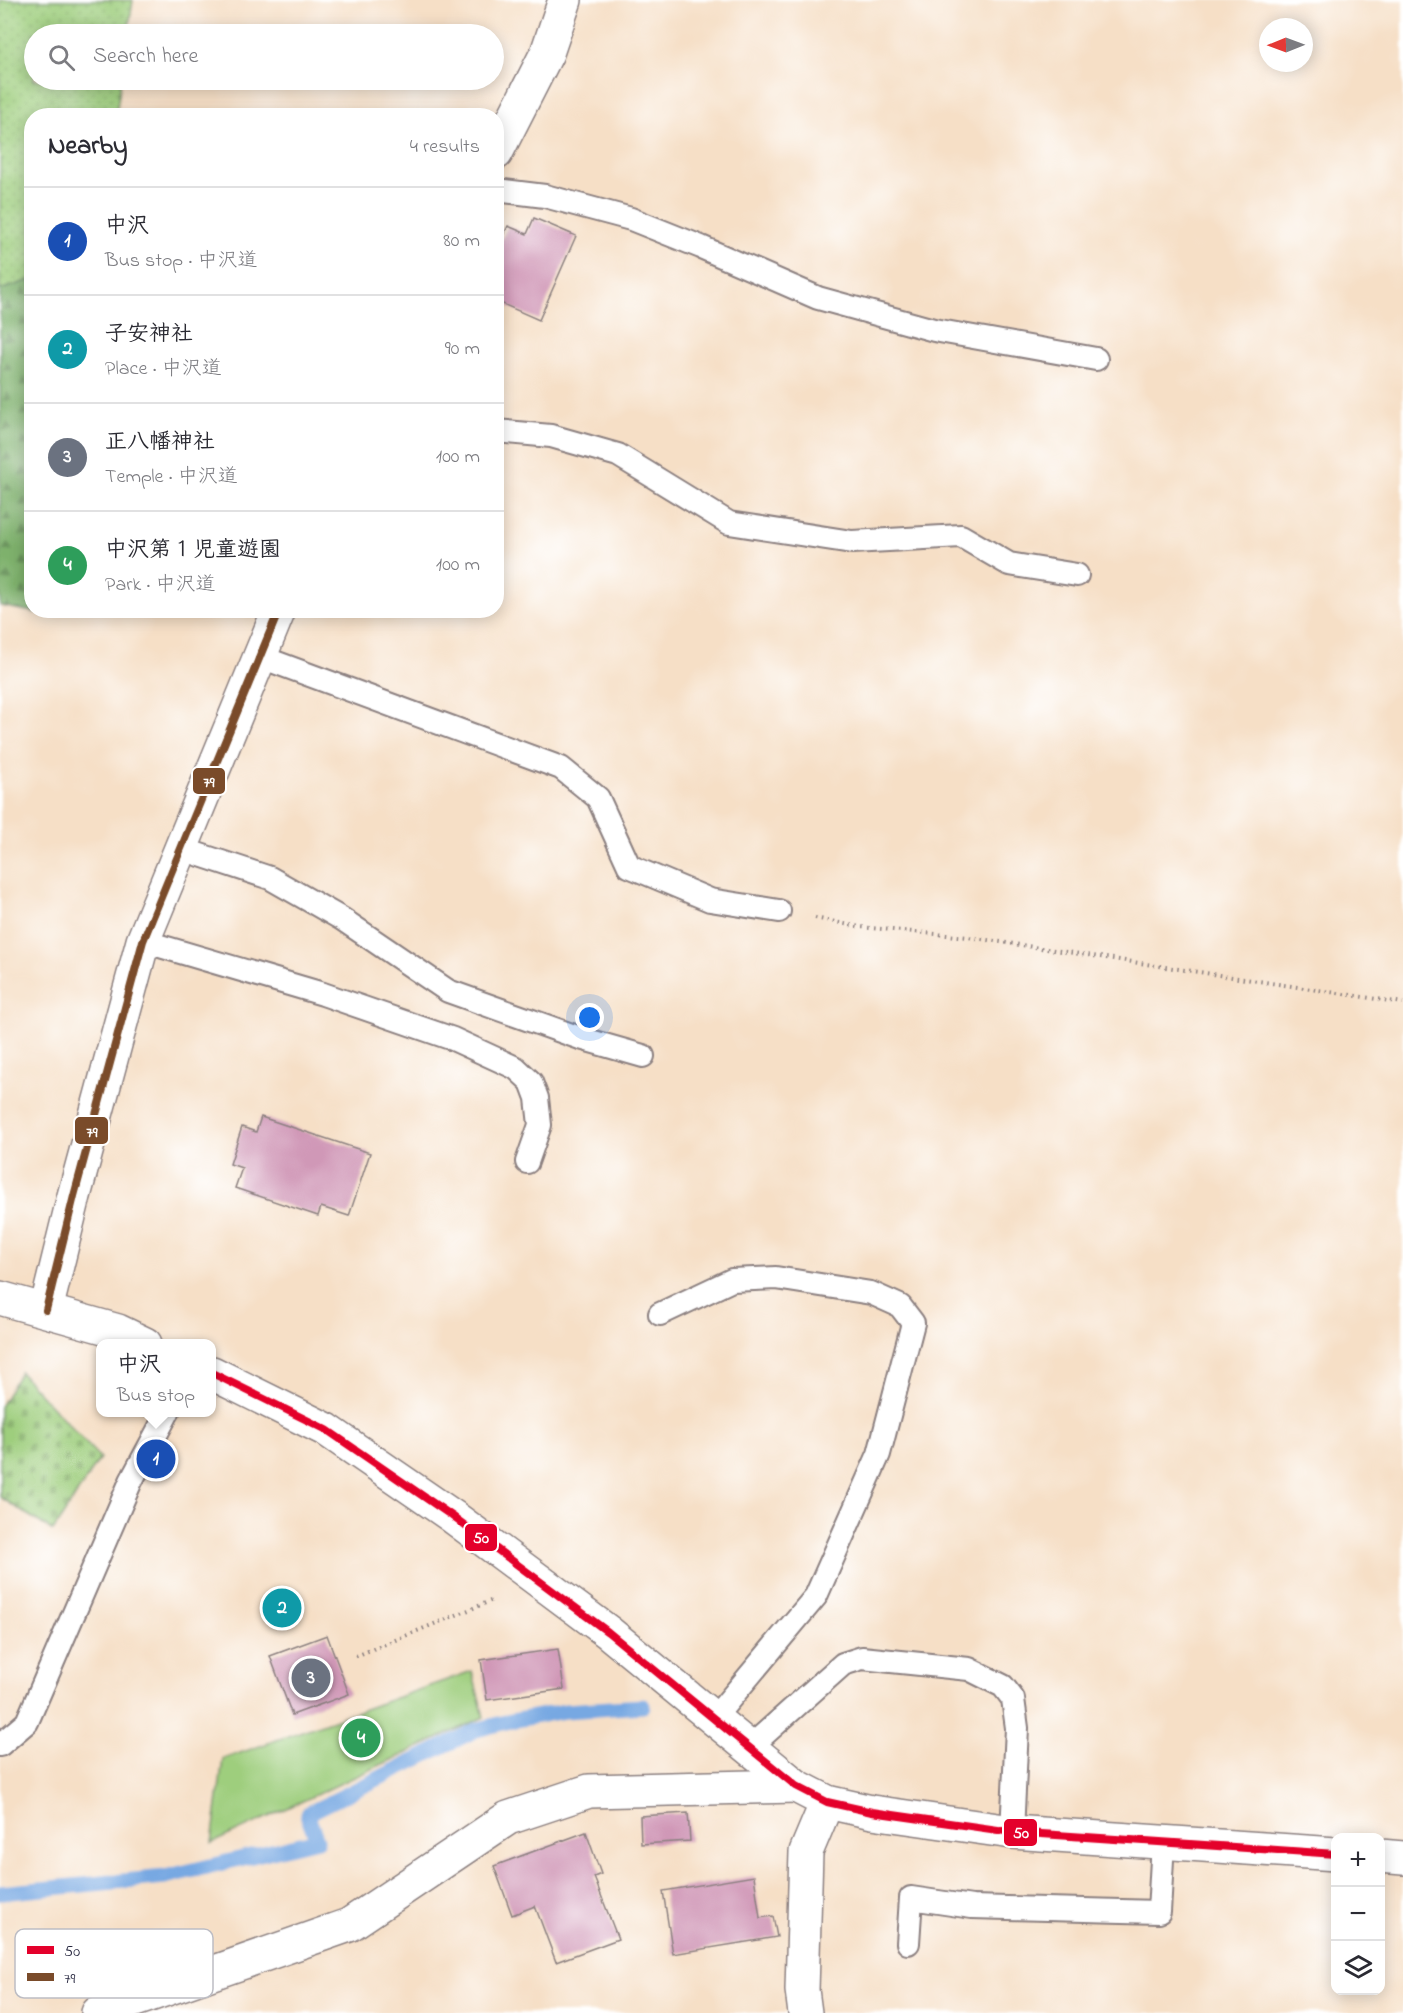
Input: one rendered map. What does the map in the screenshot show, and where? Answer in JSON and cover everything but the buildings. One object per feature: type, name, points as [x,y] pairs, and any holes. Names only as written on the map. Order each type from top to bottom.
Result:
[{"type":"street","points":[[504,137],[547,53],[566,0]]},
{"type":"street","points":[[46,1310],[74,1196],[143,941],[276,618]]},
{"type":"street","points":[[0,1298],[46,1310],[134,1339]]},
{"type":"street","points":[[216,1374],[327,1430],[452,1516],[608,1632],[796,1786],[827,1802],[872,1812],[1012,1832],[1331,1854]]},
{"type":"street","points":[[213,1973],[349,1925],[508,1818],[589,1791],[796,1786]]},
{"type":"street","points":[[806,2013],[802,1990],[806,1852],[827,1802]]},
{"type":"street","points":[[1385,1856],[1403,1858]]},
{"type":"street","points":[[98,2013],[141,1998]]},
{"type":"lane","points":[[504,191],[545,196],[631,219],[818,298],[934,330],[1096,359]]},
{"type":"lane","points":[[504,432],[551,436],[618,455],[729,523],[852,542],[961,536],[1009,564],[1077,575]]},
{"type":"lane","points":[[261,657],[561,768],[598,798],[629,866],[710,900],[779,911]]},
{"type":"lane","points":[[182,849],[270,878],[342,919],[448,991],[580,1038],[643,1056]]},
{"type":"lane","points":[[143,941],[323,994],[453,1039],[516,1068],[531,1082],[537,1098],[540,1125],[528,1162]]},
{"type":"lane","points":[[660,1314],[732,1280],[776,1278],[871,1293],[900,1306],[913,1323],[879,1454],[816,1596],[714,1718]]},
{"type":"lane","points":[[0,1745],[27,1722],[131,1480],[166,1417]]},
{"type":"lane","points":[[750,1747],[843,1664],[862,1658],[969,1669],[1003,1686],[1013,1699],[1017,1728],[1012,1832]]},
{"type":"lane","points":[[908,1942],[911,1898],[972,1907],[1159,1912],[1163,1842]]},
{"type":"path","points":[[779,911],[860,927],[968,937],[1403,1003]]},
{"type":"path","points":[[356,1656],[538,1581]]},
{"type":"green space","points":[[0,0],[133,0],[129,24],[24,24],[24,90],[120,90],[117,108],[24,108],[24,282],[0,290]]},
{"type":"green space","points":[[24,282],[24,610],[0,606],[0,290]]},
{"type":"green space","points":[[20,1372],[100,1458],[53,1531],[0,1497],[0,1407]]},
{"type":"green space","points":[[472,1671],[484,1717],[212,1843],[223,1759]]},
{"type":"waterway","points":[[0,1893],[165,1877],[317,1840],[307,1814],[476,1730],[565,1711],[643,1706]]},
{"type":"transit line","name":"79","points":[[46,1310],[74,1196],[143,941],[276,618]]},
{"type":"transit line","name":"50","points":[[216,1375],[327,1430],[452,1516],[608,1632],[796,1786],[827,1802],[872,1812],[1012,1832],[1331,1854]]},
{"type":"place","name":"中沢","points":[[156,1459]]},
{"type":"place","name":"子安神社","points":[[282,1608]]},
{"type":"place","name":"正八幡神社","points":[[311,1678]]},
{"type":"place","name":"中沢第１児童遊園","points":[[361,1738]]}]
